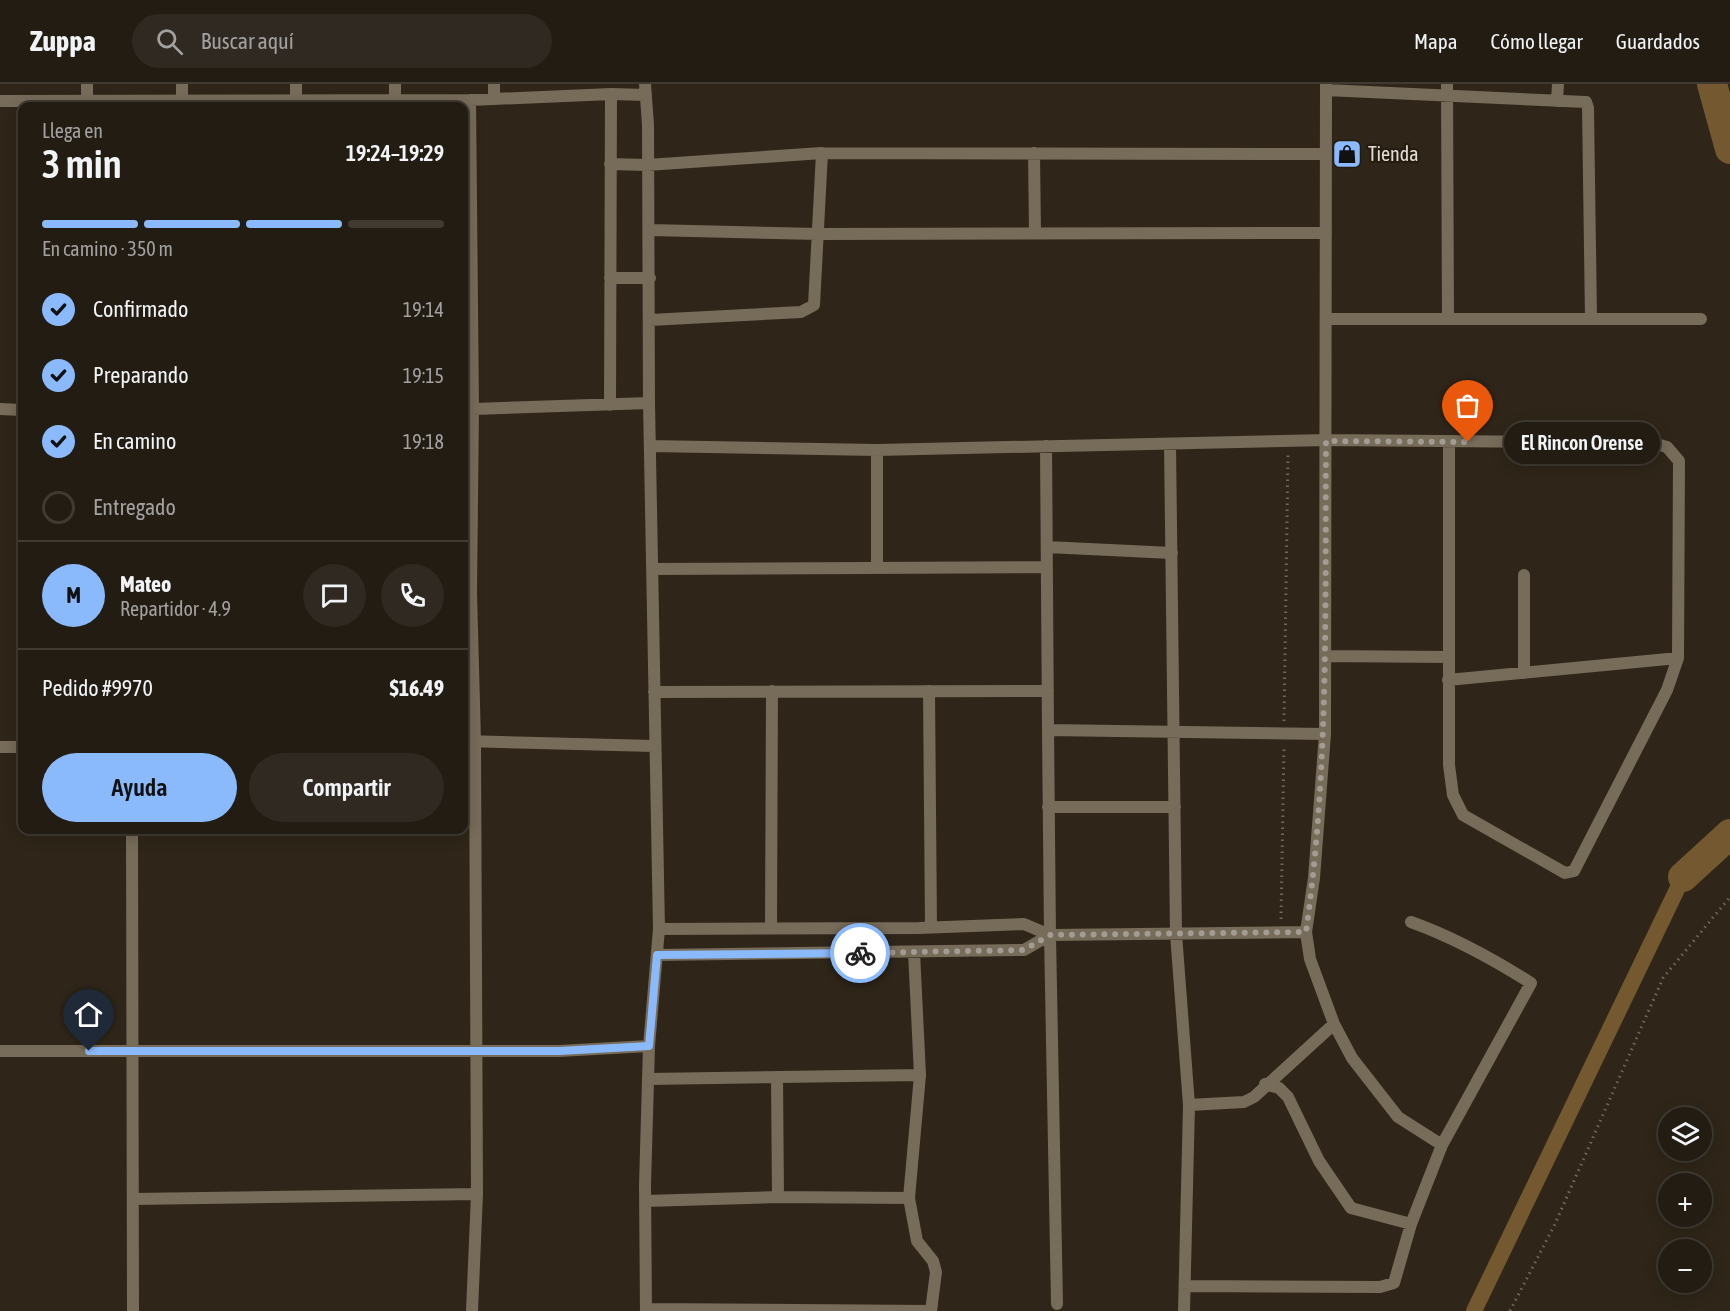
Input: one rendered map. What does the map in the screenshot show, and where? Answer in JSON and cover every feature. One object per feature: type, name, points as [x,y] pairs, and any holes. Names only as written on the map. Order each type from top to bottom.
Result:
[{"type":"street","points":[[87,84],[87,100]]},
{"type":"street","points":[[182,84],[182,100]]},
{"type":"street","points":[[296,84],[296,100]]},
{"type":"street","points":[[395,84],[395,100]]},
{"type":"street","points":[[494,84],[494,99]]},
{"type":"street","points":[[1557,100],[1558,84]]},
{"type":"street","points":[[1442,1145],[1398,1117],[1352,1058],[1334,1024],[1310,959],[1306,932],[1314,878],[1325,734],[1326,87],[1447,90],[1583,101],[1588,108],[1591,319]]},
{"type":"street","points":[[148,102],[470,100],[611,94],[646,89],[650,230],[654,746],[659,929],[649,1046],[645,1201],[646,1310],[931,1311],[936,1272],[933,1261],[917,1241],[909,1198],[920,1075],[914,952]]},
{"type":"street","points":[[1447,90],[1448,319]]},
{"type":"street","points":[[610,405],[611,94]]},
{"type":"street","points":[[468,190],[470,100]]},
{"type":"street","points":[[0,101],[116,102]]},
{"type":"street","points":[[610,164],[647,165],[822,153],[1326,154]]},
{"type":"street","points":[[650,320],[801,312],[809,309],[816,302],[822,153]]},
{"type":"street","points":[[1034,153],[1035,232]]},
{"type":"street","points":[[650,230],[819,234],[1326,233]]},
{"type":"street","points":[[468,264],[473,409],[468,562]]},
{"type":"street","points":[[610,278],[650,278]]},
{"type":"street","points":[[1326,319],[1701,319]]},
{"type":"street","points":[[473,409],[650,403]]},
{"type":"street","points":[[0,409],[18,410]]},
{"type":"street","points":[[650,446],[877,450],[1288,441],[1449,441],[1653,443],[1667,447],[1678,461],[1678,658],[1666,690],[1574,871],[1570,873],[1565,873],[1463,815],[1453,795],[1450,782],[1448,680],[1449,441]]},
{"type":"street","points":[[1170,444],[1176,934],[1189,1105],[1184,1311]]},
{"type":"street","points":[[1046,446],[1048,807],[1057,1304]]},
{"type":"street","points":[[877,450],[878,567]]},
{"type":"street","points":[[1047,547],[1172,553]]},
{"type":"street","points":[[652,569],[1047,567]]},
{"type":"street","points":[[1524,575],[1524,673]]},
{"type":"street","points":[[1325,656],[1449,657]]},
{"type":"street","points":[[1448,680],[1678,658]]},
{"type":"street","points":[[468,667],[477,1194],[472,1311]]},
{"type":"street","points":[[771,927],[772,691]]},
{"type":"street","points":[[929,691],[931,926]]},
{"type":"street","points":[[654,692],[1047,691]]},
{"type":"street","points":[[1048,730],[1325,734]]},
{"type":"street","points":[[469,741],[654,746]]},
{"type":"street","points":[[0,747],[18,747]]},
{"type":"street","points":[[1048,807],[1175,807]]},
{"type":"street","points":[[132,834],[133,1311]]},
{"type":"street","points":[[1186,1286],[1389,1286],[1394,1283],[1411,1224],[1442,1145],[1531,983],[1502,964],[1435,930],[1411,922]]},
{"type":"street","points":[[659,929],[1024,924],[1050,935],[1306,932]]},
{"type":"street","points":[[657,955],[1024,950],[1050,935]]},
{"type":"street","points":[[1189,1105],[1244,1102],[1254,1097],[1265,1084],[1334,1024]]},
{"type":"street","points":[[0,1051],[476,1049],[559,1051],[649,1046]]},
{"type":"street","points":[[648,1079],[920,1075]]},
{"type":"street","points":[[777,1077],[778,1197]]},
{"type":"street","points":[[1265,1084],[1279,1088],[1288,1097],[1319,1161],[1351,1208],[1411,1224]]},
{"type":"street","points":[[133,1199],[477,1194]]},
{"type":"street","points":[[645,1201],[778,1197],[909,1198]]},
{"type":"path","points":[[1280,932],[1288,441]]},
{"type":"path","points":[[1510,1311],[1555,1224],[1663,978],[1730,897]]},
{"type":"waterway","points":[[1712,84],[1730,149]]},
{"type":"waterway","points":[[1683,877],[1730,834]]},
{"type":"waterway","points":[[1474,1311],[1683,877]]},
{"type":"way so far","points":[[860,953],[1024,950],[1050,935],[1306,932],[1314,878],[1325,734],[1326,441],[1468,442]]},
{"type":"place","name":"Tienda","points":[[1347,154]]},
{"type":"place","name":"El Rincon Orense","points":[[1468,442]]},
{"type":"route","points":[[89,1051],[476,1049],[559,1051],[649,1046],[657,955],[860,953]]}]
